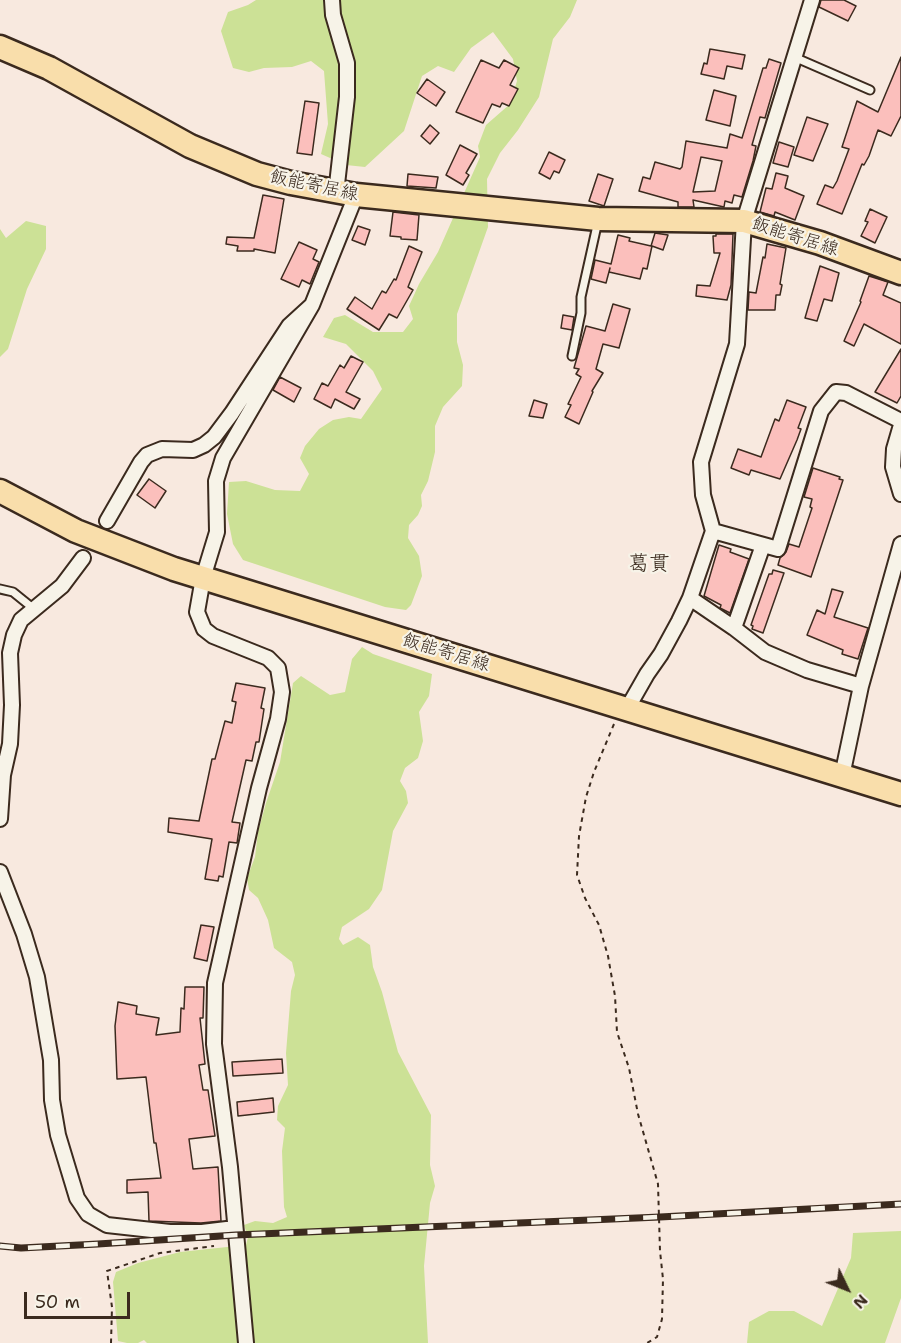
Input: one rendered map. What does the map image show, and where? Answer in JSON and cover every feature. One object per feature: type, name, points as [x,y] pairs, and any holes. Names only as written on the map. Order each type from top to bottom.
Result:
[{"type":"main road","name":"飯能寄居線","points":[[0,47],[49,68],[189,146],[257,174],[346,194],[598,219],[744,221],[819,243],[901,273]]},
{"type":"main road","name":"飯能寄居線","points":[[0,491],[102,542],[203,578],[901,794]]},
{"type":"street","points":[[246,1343],[230,1167],[214,1044],[214,983],[259,788],[278,719],[282,692],[278,668],[268,658],[213,636],[204,628],[197,612],[203,578],[218,532],[216,481],[223,458],[312,305],[346,194],[347,63],[333,15],[332,0]]},
{"type":"street","points":[[624,708],[661,654],[690,598],[713,531],[703,495],[701,462],[737,344],[744,221],[812,0]]},
{"type":"street","points":[[107,521],[147,455],[162,449],[193,450],[204,446],[214,437],[288,326],[312,305]]},
{"type":"street","points":[[713,531],[778,549],[821,411],[836,392],[846,393],[901,421]]},
{"type":"street","points":[[901,425],[894,449],[893,467],[901,494]]},
{"type":"street","points":[[842,776],[861,686],[901,544]]},
{"type":"street","points":[[734,628],[763,545]]},
{"type":"street","points":[[0,819],[3,775],[10,735],[12,705],[10,652],[14,635],[21,620],[62,586],[83,558]]},
{"type":"street","points":[[690,598],[765,652],[807,670],[861,686]]},
{"type":"street","points":[[0,873],[38,977],[51,1060],[52,1100],[58,1135],[77,1198],[88,1214],[107,1226],[202,1232],[235,1228]]},
{"type":"lane","points":[[794,57],[870,90]]},
{"type":"lane","points":[[572,356],[581,313],[581,297],[598,219]]},
{"type":"lane","points":[[0,589],[14,592],[34,609]]},
{"type":"path","points":[[624,708],[594,772],[586,797],[579,836],[577,875],[585,898],[599,925],[608,956],[615,996],[616,1032],[629,1068],[638,1114],[658,1184],[663,1279],[662,1319],[657,1337],[647,1343]]},
{"type":"path","points":[[111,1343],[112,1307],[107,1271],[160,1253],[237,1243]]},
{"type":"green space","points":[[256,0],[577,0],[570,17],[553,39],[539,97],[500,153],[487,179],[488,227],[457,314],[457,342],[463,365],[462,386],[443,407],[435,426],[435,452],[428,481],[421,495],[422,506],[409,525],[408,538],[419,556],[422,576],[411,605],[406,610],[385,607],[243,560],[233,544],[227,514],[229,482],[246,481],[275,490],[300,491],[309,474],[300,458],[305,446],[319,429],[333,420],[349,417],[361,419],[382,389],[373,371],[346,344],[323,337],[334,318],[345,315],[373,332],[403,332],[413,319],[409,306],[438,252],[480,157],[478,146],[486,125],[510,104],[517,81],[513,59],[493,32],[471,48],[454,72],[438,66],[422,76],[404,131],[365,167],[346,165],[321,154],[328,124],[324,71],[311,61],[292,67],[264,68],[249,72],[233,68],[221,31],[228,12]]},
{"type":"green space","points":[[26,221],[46,226],[46,249],[27,289],[8,349],[0,357],[0,229],[6,238]]},
{"type":"green space","points":[[362,647],[373,654],[432,674],[429,696],[419,712],[423,741],[418,758],[405,768],[400,781],[406,791],[408,803],[393,831],[382,890],[369,909],[342,927],[339,939],[343,945],[358,937],[370,945],[373,967],[398,1052],[431,1115],[430,1165],[435,1186],[430,1203],[424,1266],[428,1343],[147,1343],[144,1340],[138,1343],[127,1343],[118,1341],[113,1282],[116,1272],[138,1263],[180,1252],[246,1245],[248,1237],[244,1225],[255,1221],[273,1223],[287,1217],[284,1207],[282,1151],[285,1128],[277,1120],[278,1106],[288,1085],[286,1053],[291,991],[295,975],[292,962],[274,948],[268,920],[258,898],[249,890],[247,878],[255,857],[258,832],[266,803],[280,762],[293,683],[301,676],[330,695],[345,692],[352,659]]},
{"type":"green space","points":[[901,1231],[901,1298],[885,1343],[747,1343],[749,1322],[769,1311],[794,1311],[822,1326],[851,1258],[853,1233]]},
{"type":"building","points":[[821,0],[844,0],[856,6],[848,21],[819,7]]},
{"type":"building","points":[[710,49],[745,55],[742,69],[727,66],[724,79],[701,74],[704,63],[707,64]]},
{"type":"building","points":[[901,57],[901,116],[891,136],[878,130],[869,156],[864,165],[862,164],[842,214],[817,204],[825,185],[833,188],[837,181],[849,149],[842,147],[857,101],[878,112]]},
{"type":"building","points":[[769,59],[781,63],[765,118],[760,117],[752,145],[756,146],[753,161],[742,197],[734,195],[732,203],[725,201],[724,207],[693,200],[694,207],[678,207],[678,202],[639,191],[643,177],[650,179],[655,162],[680,169],[682,167],[686,141],[727,148],[730,134],[742,138],[763,68],[766,68]],"holes":[[[701,157],[722,161],[715,191],[693,192]]]},
{"type":"building","points":[[481,60],[499,68],[504,60],[519,68],[510,85],[518,89],[509,106],[502,103],[500,107],[492,104],[483,123],[456,112]]},
{"type":"building","points":[[427,79],[445,92],[436,106],[417,93]]},
{"type":"building","points":[[714,90],[736,96],[730,126],[706,120]]},
{"type":"building","points":[[305,101],[319,103],[312,155],[297,153]]},
{"type":"building","points":[[807,117],[828,124],[813,161],[794,155]]},
{"type":"building","points":[[430,125],[439,133],[430,144],[421,136]]},
{"type":"building","points":[[779,142],[794,147],[788,167],[773,163]]},
{"type":"building","points":[[460,145],[477,154],[466,173],[469,175],[463,185],[446,175]]},
{"type":"building","points":[[549,152],[565,160],[559,173],[554,171],[550,179],[539,173]]},
{"type":"building","points":[[776,173],[788,176],[785,188],[804,196],[795,220],[775,212],[774,216],[760,212],[766,188],[772,189]]},
{"type":"building","points":[[408,174],[438,177],[436,188],[407,186]]},
{"type":"building","points":[[598,174],[613,179],[604,206],[589,201]]},
{"type":"building","points":[[263,195],[284,199],[275,253],[254,249],[254,251],[237,251],[238,246],[226,244],[227,237],[254,238]]},
{"type":"building","points":[[870,209],[887,217],[875,243],[861,236],[868,222],[865,221]]},
{"type":"building","points":[[393,212],[419,215],[417,240],[390,236]]},
{"type":"building","points":[[358,226],[370,230],[365,245],[352,240]]},
{"type":"building","points":[[655,233],[668,235],[663,250],[652,246],[647,269],[643,268],[640,279],[609,272],[610,268],[606,283],[591,279],[595,260],[611,264],[618,235],[630,238],[629,241],[651,246]]},
{"type":"building","points":[[733,234],[731,285],[727,300],[696,296],[697,285],[710,286],[720,253],[714,253],[713,236]]},
{"type":"building","points":[[299,242],[317,250],[313,259],[319,262],[310,284],[302,280],[299,287],[281,279]]},
{"type":"building","points":[[767,244],[786,248],[780,295],[776,295],[775,310],[748,310],[749,292],[756,293]]},
{"type":"building","points":[[409,246],[422,252],[408,287],[413,290],[397,318],[389,314],[379,330],[347,309],[355,297],[372,309],[382,291],[386,293],[394,279],[396,280]]},
{"type":"building","points":[[820,266],[839,273],[832,301],[824,299],[817,321],[805,318]]},
{"type":"building","points":[[869,276],[888,282],[883,295],[901,303],[901,344],[864,324],[854,346],[844,341],[861,302]]},
{"type":"building","points":[[613,304],[630,309],[619,348],[603,344],[596,369],[603,373],[592,391],[579,424],[565,417],[571,405],[568,404],[581,377],[576,374],[579,369],[574,368],[586,326],[605,331]]},
{"type":"building","points":[[563,315],[574,317],[572,330],[561,328]]},
{"type":"building","points":[[901,349],[901,396],[897,403],[875,392]]},
{"type":"building","points":[[351,356],[363,362],[346,392],[360,399],[354,409],[335,399],[331,408],[314,399],[322,383],[328,386],[340,365],[344,368]]},
{"type":"building","points":[[280,377],[301,388],[294,402],[273,390]]},
{"type":"building","points":[[534,400],[547,404],[543,418],[529,416]]},
{"type":"building","points":[[787,400],[806,407],[798,428],[801,429],[780,479],[751,470],[749,475],[731,468],[738,449],[761,457],[775,419],[779,421]]},
{"type":"building","points":[[813,468],[843,480],[811,577],[778,565],[789,544],[799,547],[812,508],[810,507],[812,499],[804,497]]},
{"type":"building","points":[[149,479],[166,491],[155,508],[137,495]]},
{"type":"building","points":[[719,545],[749,559],[730,613],[704,596]]},
{"type":"building","points":[[773,570],[784,573],[763,633],[752,629],[751,625],[769,574],[772,574]]},
{"type":"building","points":[[832,589],[843,592],[834,617],[868,628],[858,659],[842,654],[843,650],[807,635],[817,610],[825,614]]},
{"type":"building","points":[[236,683],[265,688],[261,708],[264,709],[259,742],[256,742],[252,761],[246,760],[232,822],[240,823],[237,843],[229,842],[223,877],[219,876],[218,881],[205,879],[212,839],[168,832],[169,818],[199,821],[212,759],[215,759],[225,721],[232,723],[236,702],[232,701]]},
{"type":"building","points":[[201,925],[214,927],[207,961],[194,958]]},
{"type":"building","points":[[185,987],[204,987],[203,1018],[200,1018],[205,1064],[199,1065],[203,1090],[208,1090],[215,1136],[189,1139],[193,1169],[218,1167],[221,1221],[201,1223],[149,1221],[148,1192],[127,1193],[127,1180],[161,1178],[146,1077],[117,1079],[115,1026],[118,1002],[137,1006],[136,1014],[159,1018],[156,1035],[180,1032]]},
{"type":"building","points":[[282,1059],[283,1073],[233,1076],[232,1062]]},
{"type":"building","points":[[273,1098],[274,1112],[238,1116],[237,1102]]},
{"type":"railway","points":[[0,1246],[21,1248],[236,1235],[901,1204]]},
{"type":"district","name":"葛貫","points":[[649,565]]}]
